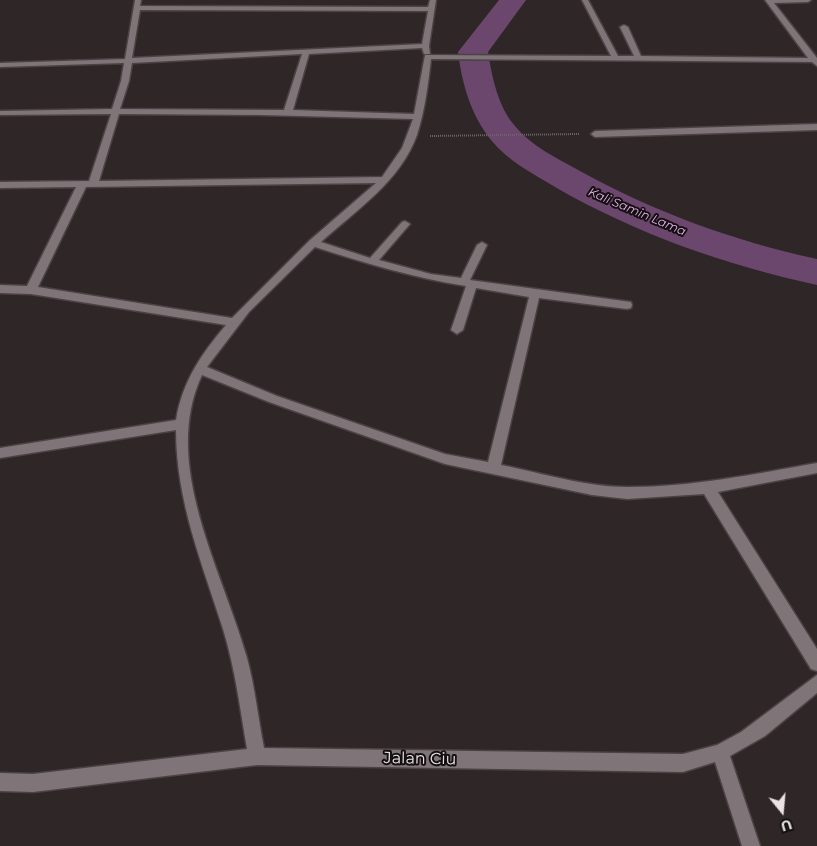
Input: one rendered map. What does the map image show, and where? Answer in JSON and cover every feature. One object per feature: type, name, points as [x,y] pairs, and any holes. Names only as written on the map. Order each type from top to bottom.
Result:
[{"type":"street","points":[[94,184],[125,81],[138,0]]},
{"type":"street","points":[[257,756],[239,658],[192,519],[184,463],[182,424],[199,369],[234,322],[313,243],[385,180],[400,160],[412,137],[417,117],[433,0]]},
{"type":"street","points":[[585,0],[616,59]]},
{"type":"street","points":[[768,0],[808,0]]},
{"type":"street","points":[[768,0],[816,62]]},
{"type":"street","points":[[137,8],[432,9]]},
{"type":"street","points":[[624,26],[639,60]]},
{"type":"street","points":[[0,65],[306,52],[427,51],[470,57],[816,62]]},
{"type":"street","points":[[288,112],[306,52]]},
{"type":"street","points":[[0,113],[116,111],[288,112],[417,117]]},
{"type":"street","points":[[595,134],[817,127]]},
{"type":"street","points":[[0,185],[385,180]]},
{"type":"street","points":[[31,290],[82,185]]},
{"type":"street","points":[[372,262],[405,224]]},
{"type":"street","points":[[313,243],[372,262],[431,277],[535,294],[627,305]]},
{"type":"street","points":[[458,330],[468,282],[482,245]]},
{"type":"street","points":[[0,290],[31,290],[234,322]]},
{"type":"street","points":[[493,470],[535,294]]},
{"type":"street","points":[[199,369],[273,399],[445,459],[592,489],[626,492],[708,488],[817,468]]},
{"type":"street","points":[[0,453],[182,424]]},
{"type":"street","points":[[708,488],[817,663]]},
{"type":"street","name":"Jalan Ciu","points":[[0,782],[33,783],[257,756],[683,763],[720,752],[775,719],[817,683]]},
{"type":"street","points":[[720,752],[751,846]]},
{"type":"path","points":[[412,137],[595,134]]},
{"type":"waterway","name":"Kali Samin Lama","points":[[513,0],[473,52],[484,100],[495,122],[515,146],[587,190],[650,220],[750,256],[817,272]]}]
